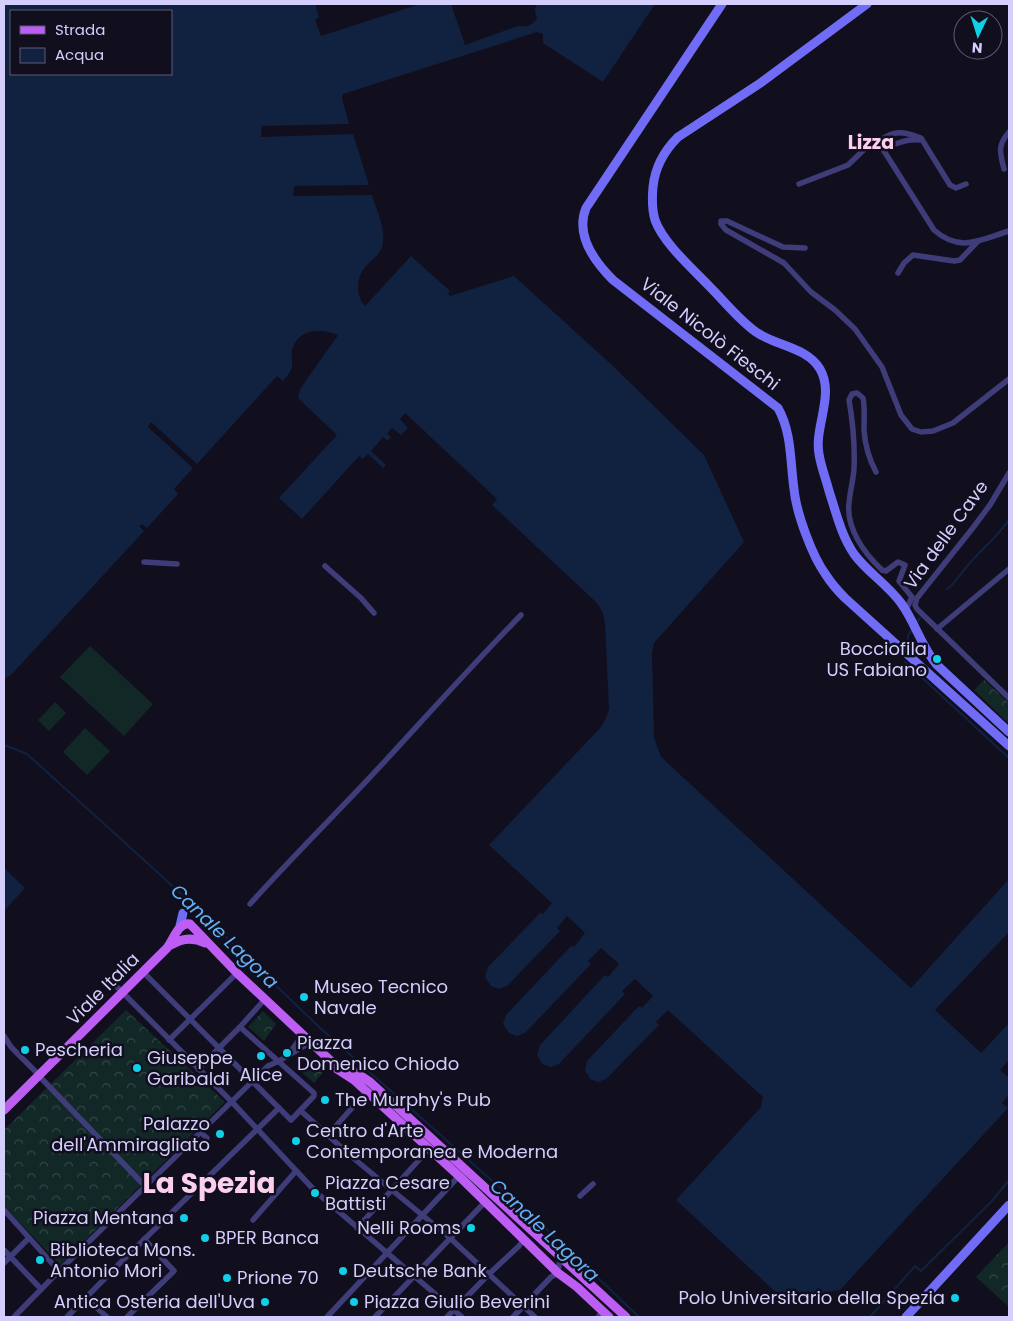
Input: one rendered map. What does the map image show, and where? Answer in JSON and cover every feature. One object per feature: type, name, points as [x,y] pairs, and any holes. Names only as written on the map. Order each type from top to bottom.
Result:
[{"type":"main road","name":"Viale Nicolò Fieschi","points":[[722,4],[586,208],[583,221],[587,243],[598,262],[614,280],[778,408],[787,428],[791,449],[796,503],[814,554],[824,574],[845,598],[1009,746]]},
{"type":"main road","points":[[867,4],[760,84],[678,137],[668,147],[654,177],[652,198],[655,220],[677,253],[749,327],[768,339],[804,354],[820,368],[823,374],[825,391],[819,426],[819,454],[844,536],[855,554],[869,571],[894,595],[906,610],[927,652],[936,665],[1009,732]]},
{"type":"main road","points":[[210,946],[198,940],[180,936],[179,929],[184,923],[192,926],[237,973],[337,1068],[367,1091],[558,1273],[577,1287],[603,1315]]},
{"type":"main road","points":[[187,939],[193,936],[192,926]]},
{"type":"main road","name":"Viale Italia","points":[[7,1106],[19,1102],[40,1077],[60,1062],[62,1053],[166,948],[179,929]]},
{"type":"main road","name":"Viale Italia","points":[[166,948],[187,939]]},
{"type":"main road","points":[[333,1063],[355,1072],[370,1082],[626,1317]]},
{"type":"main road","points":[[906,1317],[1009,1205]]},
{"type":"street","points":[[1004,169],[999,151],[1009,132]]},
{"type":"street","points":[[799,184],[848,165],[872,142],[880,141],[888,134],[895,133],[915,136],[924,141],[950,185],[956,188],[966,184]]},
{"type":"street","points":[[880,141],[884,151],[934,230],[944,239],[956,243],[966,243],[1009,231]]},
{"type":"street","points":[[884,151],[888,147],[902,142],[924,141]]},
{"type":"street","points":[[805,248],[783,247],[726,221],[721,221],[726,230],[784,263],[811,292],[855,329],[882,367],[901,415],[912,429],[921,432],[933,431],[953,423],[1009,379]]},
{"type":"street","points":[[898,273],[904,263],[913,256],[954,261],[960,260],[978,241]]},
{"type":"street","points":[[876,472],[867,448],[864,432],[863,398],[857,393],[852,394],[850,400],[854,453],[849,504],[851,524],[861,544],[882,570],[886,571],[898,562],[906,565],[899,581],[912,596],[906,610]]},
{"type":"street","name":"Via delle Cave","points":[[1009,473],[978,521],[916,601],[915,606],[1009,698]]},
{"type":"street","points":[[144,562],[177,564]]},
{"type":"street","points":[[324,566],[361,598],[374,612]]},
{"type":"street","points":[[937,628],[1009,569]]},
{"type":"street","points":[[250,904],[277,873],[317,833],[521,615]]},
{"type":"street","points":[[143,972],[292,1120],[314,1096],[314,1092],[240,1027]]},
{"type":"street","points":[[169,1040],[237,973]]},
{"type":"street","points":[[112,982],[232,1102],[316,1192],[462,1317]]},
{"type":"street","points":[[198,1069],[265,999]]},
{"type":"street","points":[[287,1055],[303,1034]]},
{"type":"street","points":[[4,1036],[11,1047],[145,1186]]},
{"type":"street","points":[[14,1317],[59,1270],[268,1066],[306,1045],[315,1046]]},
{"type":"street","points":[[328,1135],[367,1091]]},
{"type":"street","points":[[67,1317],[278,1108]]},
{"type":"street","points":[[301,1111],[352,1157],[450,1238],[535,1317]]},
{"type":"street","points":[[200,1132],[207,1138]]},
{"type":"street","points":[[358,1228],[429,1149]]},
{"type":"street","points":[[253,1220],[296,1171]]},
{"type":"street","points":[[327,1317],[458,1176]]},
{"type":"street","points":[[580,1196],[593,1184]]},
{"type":"street","points":[[375,1317],[485,1202]]},
{"type":"street","points":[[4,1210],[59,1270]]},
{"type":"street","points":[[4,1262],[29,1238]]},
{"type":"street","points":[[127,1317],[174,1271],[144,1239]]},
{"type":"street","points":[[447,1317],[524,1239]]},
{"type":"street","points":[[4,1250],[41,1289]]},
{"type":"street","points":[[513,1317],[558,1273],[560,1258]]},
{"type":"street","points":[[86,1298],[107,1317]]},
{"type":"green space","points":[[90,646],[153,704],[124,736],[60,677]]},
{"type":"green space","points":[[984,680],[1009,703],[1009,724],[974,690]]},
{"type":"green space","points":[[55,702],[66,713],[49,731],[38,720]]},
{"type":"green space","points":[[85,728],[110,751],[87,775],[63,752]]},
{"type":"green space","points":[[126,1010],[225,1102],[60,1265],[4,1206],[4,1130]]},
{"type":"green space","points":[[263,1011],[276,1024],[264,1041],[248,1027]]},
{"type":"green space","points":[[310,1059],[324,1071],[314,1083],[300,1071]]},
{"type":"green space","points":[[1009,1242],[1009,1307],[976,1277]]},
{"type":"water","points":[[4,4],[315,4],[319,17],[315,20],[321,36],[420,4],[451,4],[465,45],[518,26],[531,25],[537,19],[536,4],[655,4],[603,82],[543,43],[543,34],[537,32],[343,94],[342,98],[349,124],[262,126],[261,137],[353,134],[369,185],[294,186],[293,196],[372,195],[381,224],[383,241],[379,253],[360,275],[358,291],[365,306],[411,256],[450,291],[448,294],[450,296],[514,276],[614,367],[704,455],[744,542],[654,643],[652,653],[654,738],[661,757],[911,988],[1009,879],[1009,932],[935,1010],[981,1053],[1009,1023],[1009,1060],[1000,1070],[1009,1078],[1009,1095],[1002,1103],[1008,1108],[840,1290],[782,1298],[676,1200],[761,1107],[763,1097],[668,1010],[656,1022],[659,1025],[606,1079],[598,1082],[590,1079],[585,1070],[587,1061],[639,1006],[642,1008],[653,996],[635,979],[622,991],[625,994],[559,1064],[551,1067],[542,1064],[537,1055],[540,1045],[605,975],[608,977],[619,964],[601,948],[588,961],[591,964],[525,1033],[517,1036],[509,1033],[503,1024],[506,1015],[572,945],[574,947],[585,933],[567,916],[557,928],[560,931],[507,986],[499,989],[491,986],[485,977],[488,967],[552,903],[489,845],[601,727],[606,718],[609,709],[603,613],[597,603],[492,505],[497,499],[405,413],[400,419],[408,428],[401,435],[392,428],[387,434],[391,437],[388,441],[383,437],[371,451],[386,465],[383,468],[368,454],[363,459],[359,456],[302,519],[279,498],[337,435],[298,398],[300,389],[338,335],[325,331],[312,331],[301,336],[296,341],[292,350],[291,369],[283,381],[277,376],[197,464],[151,422],[148,427],[193,468],[174,489],[178,494],[147,528],[142,524],[139,526],[144,531],[11,675],[4,679]]},
{"type":"water","points":[[4,868],[25,888],[4,911]]},
{"type":"waterway","points":[[947,589],[1009,520]]},
{"type":"waterway","points":[[916,624],[920,618]]},
{"type":"waterway","points":[[907,646],[908,635],[912,630]]},
{"type":"waterway","points":[[905,662],[1009,758]]},
{"type":"waterway","name":"Canale Lagora","points":[[4,745],[27,754],[177,890],[319,1027],[553,1235],[639,1317]]},
{"type":"waterway","points":[[870,1317],[915,1266],[921,1271],[992,1201],[1009,1180]]},
{"type":"place","name":"Bocciofila US Fabiano","points":[[937,659]]},
{"type":"place","name":"Museo Tecnico Navale","points":[[304,997]]},
{"type":"place","name":"Pescheria","points":[[25,1050]]},
{"type":"place","name":"Piazza Domenico Chiodo","points":[[287,1053]]},
{"type":"place","name":"Alice","points":[[261,1056]]},
{"type":"place","name":"Giuseppe Garibaldi","points":[[137,1068]]},
{"type":"place","name":"The Murphy's Pub","points":[[325,1100]]},
{"type":"place","name":"Palazzo dell'Ammiragliato","points":[[220,1134]]},
{"type":"place","name":"Centro d'Arte Contemporanea e Moderna","points":[[296,1141]]},
{"type":"place","name":"Piazza Cesare Battisti","points":[[315,1193]]},
{"type":"place","name":"Piazza Mentana","points":[[184,1218]]},
{"type":"place","name":"Nelli Rooms","points":[[471,1228]]},
{"type":"place","name":"BPER Banca","points":[[205,1238]]},
{"type":"place","name":"Biblioteca Mons. Antonio Mori","points":[[40,1260]]},
{"type":"place","name":"Deutsche Bank","points":[[343,1271]]},
{"type":"place","name":"Prione 70","points":[[227,1278]]},
{"type":"place","name":"Polo Universitario della Spezia","points":[[955,1298]]},
{"type":"place","name":"Antica Osteria dell'Uva","points":[[265,1302]]},
{"type":"place","name":"Piazza Giulio Beverini","points":[[354,1302]]},
{"type":"district","name":"Lizza","points":[[871,142]]},
{"type":"district","name":"La Spezia","points":[[209,1183]]}]
